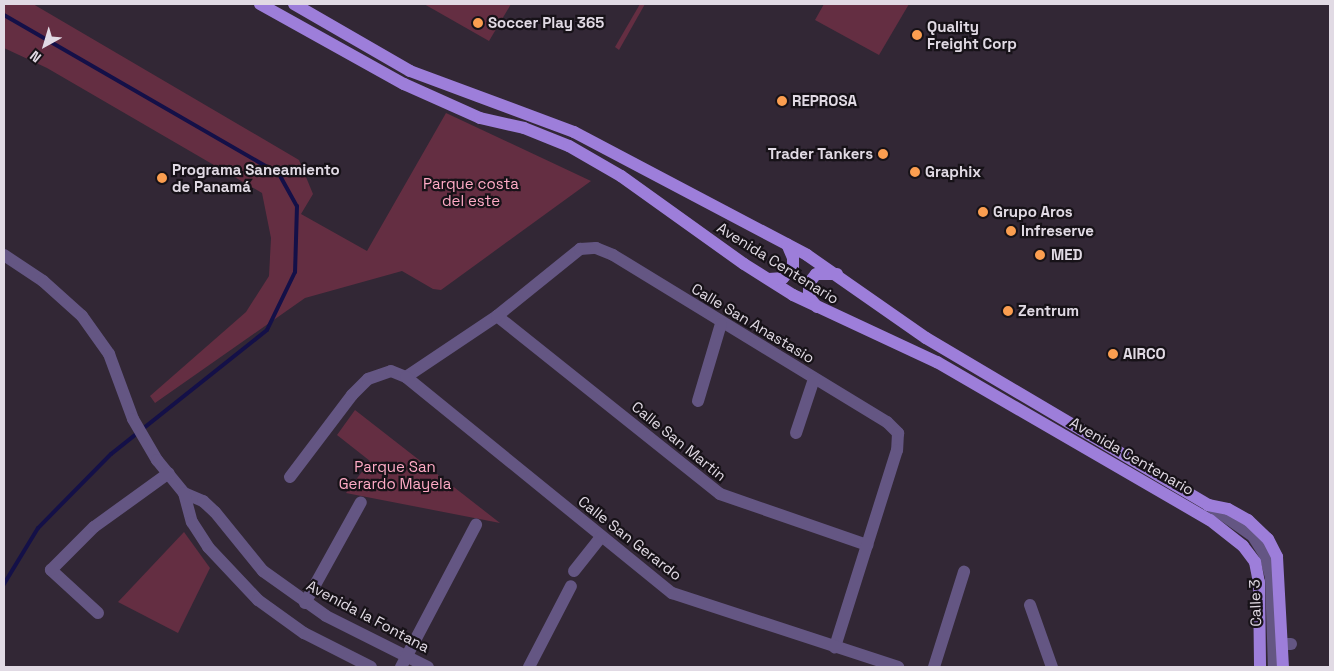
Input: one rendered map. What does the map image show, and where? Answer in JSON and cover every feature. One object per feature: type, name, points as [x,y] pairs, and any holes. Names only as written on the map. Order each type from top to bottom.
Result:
[{"type":"main road","name":"Avenida Centenario","points":[[260,4],[404,84],[480,118],[524,128],[569,146],[621,176],[769,279],[817,308],[938,362],[1210,520],[1251,555],[1257,568],[1260,667]]},
{"type":"main road","name":"Avenida Centenario","points":[[294,4],[410,70],[574,132],[787,244],[837,274],[926,338],[1208,505],[1228,509],[1248,520],[1272,546],[1278,566],[1287,644],[1283,667]]},
{"type":"main road","points":[[769,279],[783,278],[793,267],[793,258],[787,244]]},
{"type":"main road","points":[[817,308],[809,297],[809,283],[816,274],[837,274]]},
{"type":"street","name":"Calle San Anastasio","points":[[406,377],[497,316],[580,249],[596,248],[613,255],[721,324],[887,422],[898,433],[897,450],[835,647]]},
{"type":"street","name":"Avenida la Fontana","points":[[4,255],[64,298],[98,336],[109,354],[133,419],[158,460],[184,493],[192,522],[208,547],[258,600],[304,633],[371,667]]},
{"type":"street","name":"Calle San Martin","points":[[497,316],[720,494],[867,545]]},
{"type":"street","points":[[698,401],[721,324]]},
{"type":"street","points":[[290,477],[352,395],[368,379],[390,370],[406,377]]},
{"type":"street","name":"Calle San Gerardo","points":[[406,377],[672,593],[898,667]]},
{"type":"street","points":[[796,433],[814,379]]},
{"type":"street","points":[[98,613],[51,570],[94,528],[169,474]]},
{"type":"street","name":"Avenida la Fontana","points":[[184,493],[203,501],[215,512],[263,571],[305,603],[403,662],[428,667]]},
{"type":"street","points":[[305,603],[361,502]]},
{"type":"street","name":"Calle 3","points":[[1208,505],[1252,536],[1265,555],[1272,578],[1274,667]]},
{"type":"street","points":[[403,662],[476,524]]},
{"type":"street","points":[[574,571],[601,537]]},
{"type":"street","points":[[934,667],[964,572]]},
{"type":"street","points":[[529,667],[571,586]]},
{"type":"street","points":[[1030,605],[1052,667]]},
{"type":"green space","name":"Parque costa del este","points":[[4,4],[33,4],[299,160],[313,194],[301,214],[367,251],[446,113],[591,181],[441,290],[433,289],[402,271],[305,298],[155,403],[150,396],[246,312],[269,276],[271,238],[262,193],[47,68],[4,48]]},
{"type":"green space","name":"Soccer Play 365","points":[[424,4],[511,4],[489,41]]},
{"type":"green space","points":[[640,4],[645,4],[619,50],[615,47]]},
{"type":"green space","points":[[824,4],[909,4],[879,55],[815,20]]},
{"type":"green space","name":"Parque San Gerardo Mayela","points":[[355,410],[500,523],[346,493],[370,461],[337,435]]},
{"type":"green space","points":[[184,532],[210,568],[178,633],[118,602]]},
{"type":"waterway","points":[[4,15],[279,174],[297,206],[295,272],[267,330],[111,454],[38,528],[4,584]]},
{"type":"place","name":"Soccer Play 365","points":[[478,23]]},
{"type":"place","name":"Quality Freight Corp","points":[[917,35]]},
{"type":"place","name":"REPROSA","points":[[782,101]]},
{"type":"place","name":"Trader Tankers","points":[[883,154]]},
{"type":"place","name":"Graphix","points":[[915,172]]},
{"type":"place","name":"Programa Saneamiento de Panamá","points":[[162,178]]},
{"type":"place","name":"Grupo Aros","points":[[983,212]]},
{"type":"place","name":"Infreserve","points":[[1011,231]]},
{"type":"place","name":"MED","points":[[1040,255]]},
{"type":"place","name":"Zentrum","points":[[1008,311]]},
{"type":"place","name":"AIRCO","points":[[1113,354]]}]
